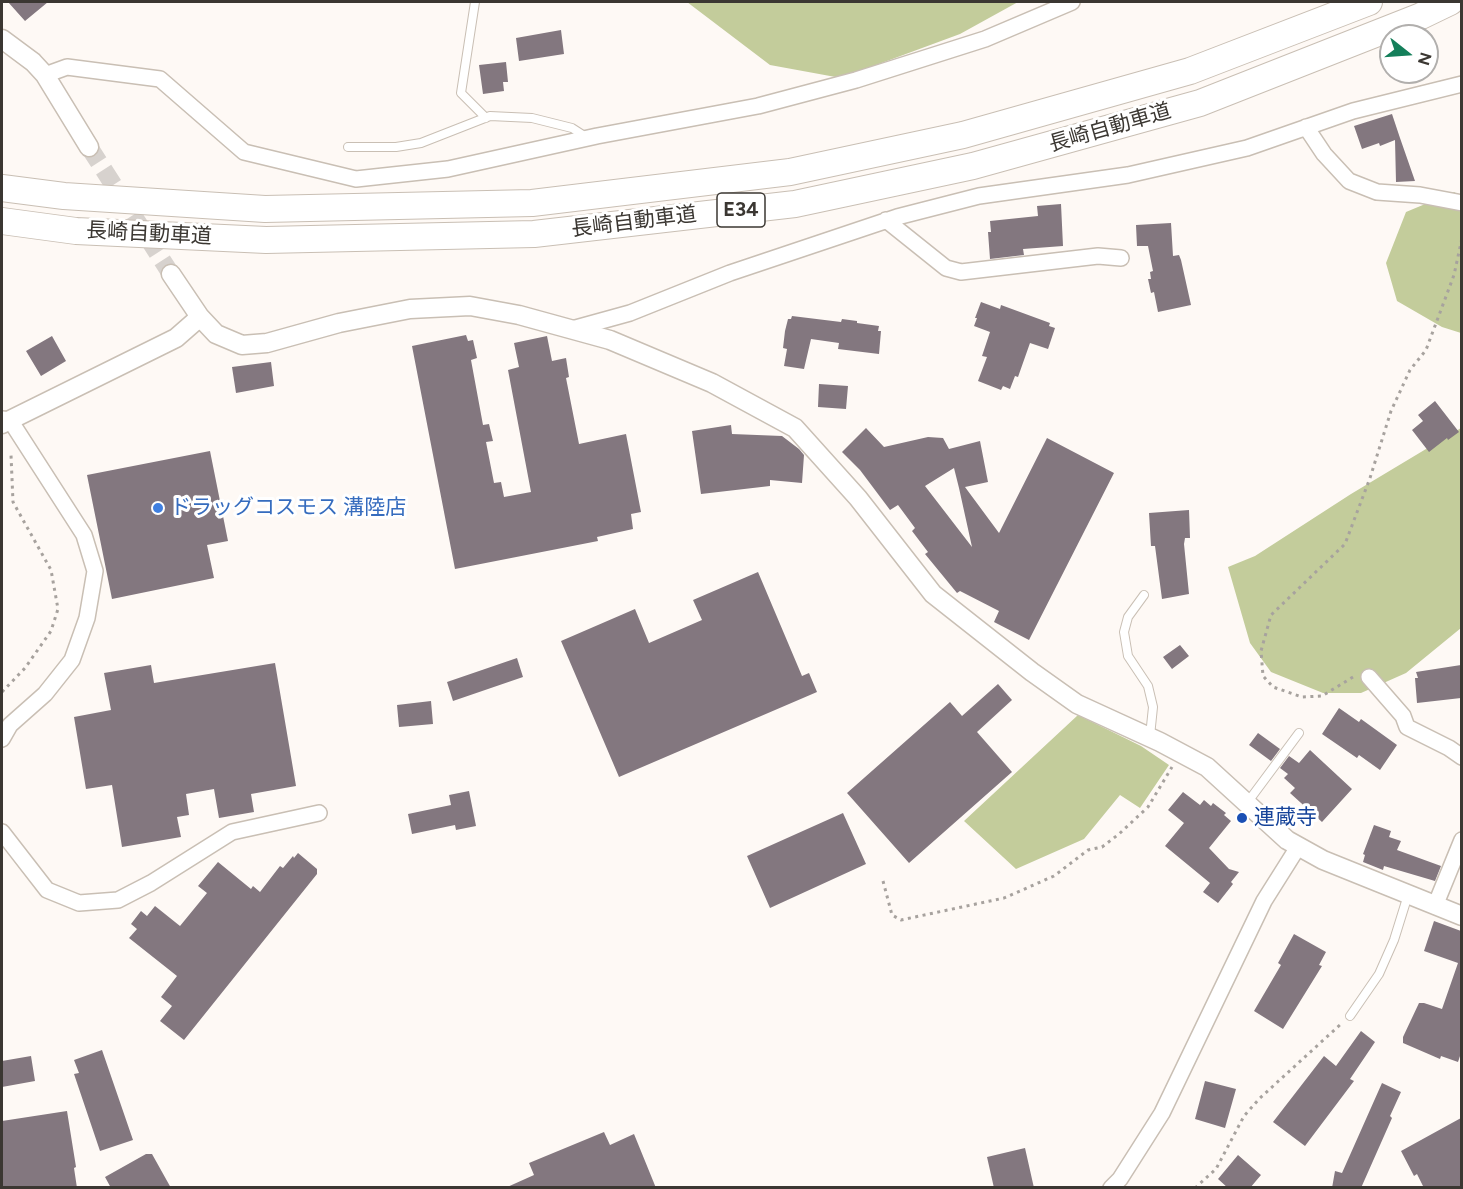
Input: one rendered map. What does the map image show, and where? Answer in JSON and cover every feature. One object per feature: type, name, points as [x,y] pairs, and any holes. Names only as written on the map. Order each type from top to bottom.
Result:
[{"type":"highway","name":"長崎自動車道","points":[[2,188],[64,196],[265,209],[532,203],[790,172],[963,135],[1190,70],[1369,2]]},
{"type":"highway","name":"長崎自動車道","points":[[2,221],[76,231],[266,240],[534,234],[795,204],[973,166],[1200,103],[1450,2]]},
{"type":"street","points":[[45,75],[67,67],[160,79],[244,152],[356,179],[448,169],[588,138],[758,106],[856,80],[985,39],[1072,2]]},
{"type":"street","points":[[1456,2],[1461,13]]},
{"type":"street","points":[[2,39],[33,62],[45,75],[89,147]]},
{"type":"street","points":[[572,329],[630,313],[730,273],[886,220],[979,196],[1128,175],[1246,148],[1353,111],[1461,84]]},
{"type":"street","points":[[1306,127],[1324,154],[1349,181],[1377,192],[1420,195],[1461,203]]},
{"type":"street","points":[[886,220],[946,268],[961,272],[1098,256],[1121,258]]},
{"type":"street","points":[[171,274],[200,317],[216,334],[242,345],[267,343],[339,323],[410,309],[470,306],[519,315],[610,340],[712,383],[795,428],[858,498],[933,594],[1032,672],[1077,704],[1150,737],[1207,767],[1287,840],[1298,847],[1323,860],[1461,916]]},
{"type":"street","points":[[2,739],[9,725],[45,694],[72,660],[87,618],[95,571],[84,536],[4,421],[176,338],[200,317]]},
{"type":"street","points":[[1369,677],[1403,716],[1407,727],[1449,748],[1461,757]]},
{"type":"street","points":[[2,832],[47,890],[80,903],[118,900],[151,883],[232,832],[319,813]]},
{"type":"street","points":[[1435,906],[1461,840]]},
{"type":"street","points":[[1111,1188],[1120,1179],[1162,1113],[1264,901],[1298,847]]},
{"type":"lane","points":[[475,2],[461,93],[486,118]]},
{"type":"lane","points":[[348,147],[396,147],[421,143],[490,116],[532,118],[572,128],[588,138]]},
{"type":"lane","points":[[1144,595],[1128,617],[1124,632],[1128,656],[1148,686],[1153,707],[1150,737]]},
{"type":"lane","points":[[1247,803],[1299,733]]},
{"type":"lane","points":[[1350,1016],[1379,974],[1394,940],[1408,895]]},
{"type":"path","points":[[1369,677],[1353,677],[1322,696],[1302,697],[1273,687],[1263,676],[1261,651],[1271,615],[1345,544],[1370,478],[1391,411],[1410,370],[1426,350],[1454,275],[1461,238]]},
{"type":"path","points":[[2,692],[25,668],[51,632],[58,609],[51,570],[13,502],[11,455]]},
{"type":"path","points":[[883,881],[891,915],[901,920],[1004,898],[1054,876],[1088,850],[1102,847],[1119,834],[1148,807],[1180,753]]},
{"type":"path","points":[[1196,1188],[1216,1169],[1244,1116],[1260,1098],[1350,1016]]},
{"type":"green space","points":[[687,2],[1018,2],[960,34],[841,78],[770,65]]},
{"type":"green space","points":[[1454,192],[1461,196],[1461,333],[1442,327],[1397,301],[1386,263],[1406,212]]},
{"type":"green space","points":[[1461,428],[1461,628],[1406,673],[1361,693],[1323,693],[1271,672],[1250,643],[1228,567],[1255,556],[1351,494]]},
{"type":"green space","points":[[1078,715],[1141,746],[1169,765],[1140,808],[1120,795],[1084,839],[1016,869],[964,821]]},
{"type":"building","points":[[8,2],[48,2],[25,21]]},
{"type":"building","points":[[561,30],[564,54],[519,61],[516,38]]},
{"type":"building","points":[[506,62],[508,82],[503,82],[504,91],[483,94],[479,65]]},
{"type":"building","points":[[1392,114],[1415,181],[1396,182],[1395,140],[1380,146],[1379,143],[1362,149],[1354,126]]},
{"type":"building","points":[[1061,204],[1063,246],[1023,249],[1024,255],[990,259],[988,232],[991,232],[990,221],[1038,216],[1037,206]]},
{"type":"building","points":[[1171,223],[1173,256],[1179,255],[1181,260],[1191,305],[1158,312],[1154,292],[1151,293],[1148,279],[1151,279],[1150,272],[1153,271],[1148,246],[1137,246],[1136,225]]},
{"type":"building","points":[[981,302],[1000,309],[1001,305],[1050,323],[1049,326],[1055,328],[1048,349],[1030,343],[1018,377],[1015,376],[1010,389],[1003,386],[1001,390],[978,381],[987,357],[982,356],[990,332],[974,326]]},
{"type":"building","points":[[792,316],[841,322],[842,319],[879,326],[878,331],[881,331],[879,354],[838,349],[839,343],[811,339],[804,369],[784,366],[787,349],[783,348],[785,331],[788,319]]},
{"type":"building","points":[[466,335],[468,341],[473,340],[477,358],[471,360],[483,425],[489,424],[493,441],[486,442],[494,483],[501,482],[504,497],[531,492],[508,370],[519,367],[514,343],[547,336],[552,361],[566,358],[569,377],[566,378],[579,444],[626,434],[641,512],[631,514],[633,529],[597,537],[598,541],[455,569],[412,346]]},
{"type":"building","points":[[52,336],[66,361],[41,376],[26,351]]},
{"type":"building","points":[[271,362],[274,386],[236,393],[232,367]]},
{"type":"building","points":[[819,384],[848,386],[846,409],[818,407]]},
{"type":"building","points":[[1435,401],[1459,432],[1429,452],[1412,430],[1423,421],[1418,415]]},
{"type":"building","points":[[731,425],[732,434],[782,436],[799,449],[804,455],[802,483],[770,480],[770,486],[701,494],[692,431]]},
{"type":"building","points":[[866,428],[884,447],[928,437],[943,438],[949,449],[980,441],[988,482],[965,487],[999,533],[1047,438],[1114,473],[1029,640],[994,622],[999,611],[960,591],[957,593],[925,554],[928,552],[912,531],[915,528],[898,505],[890,510],[860,470],[842,452]],"holes":[[[954,468],[972,547],[925,486]]]},
{"type":"building","name":"ドラッグコスモス 溝陸店","points":[[210,451],[228,541],[207,545],[214,578],[112,599],[87,475]]},
{"type":"building","points":[[1189,510],[1190,538],[1185,538],[1184,544],[1189,594],[1162,599],[1155,546],[1151,546],[1149,513]]},
{"type":"building","points":[[758,572],[802,676],[809,673],[817,692],[619,777],[561,641],[635,609],[649,643],[702,620],[693,600]]},
{"type":"building","points":[[1180,645],[1189,656],[1172,669],[1163,657]]},
{"type":"building","points":[[517,658],[523,677],[453,701],[447,682]]},
{"type":"building","points":[[275,663],[296,786],[251,794],[254,812],[219,818],[214,789],[186,794],[189,815],[177,817],[181,837],[122,847],[112,785],[86,789],[74,717],[111,710],[104,673],[151,665],[154,683]]},
{"type":"building","points":[[1461,665],[1461,698],[1417,703],[1415,678],[1418,678],[1416,672]]},
{"type":"building","points":[[998,684],[1012,700],[977,732],[1012,772],[909,863],[847,793],[950,702],[962,716]]},
{"type":"building","points":[[431,701],[433,724],[399,727],[397,705]]},
{"type":"building","points":[[1339,708],[1359,722],[1361,719],[1397,745],[1380,770],[1359,755],[1357,758],[1322,734]]},
{"type":"building","points":[[1258,733],[1280,749],[1271,761],[1249,745]]},
{"type":"building","points":[[1310,750],[1352,789],[1322,822],[1290,793],[1295,788],[1284,778],[1288,774],[1280,768],[1289,756],[1299,763]]},
{"type":"building","points":[[469,791],[476,826],[456,830],[455,825],[412,834],[408,814],[451,805],[449,795]]},
{"type":"building","points":[[1183,792],[1200,805],[1204,800],[1211,806],[1213,803],[1226,813],[1224,815],[1231,821],[1209,848],[1229,869],[1239,872],[1218,903],[1203,892],[1210,883],[1165,846],[1184,823],[1168,810]]},
{"type":"building","points":[[843,813],[866,864],[770,908],[747,856]]},
{"type":"building","points":[[1374,825],[1391,831],[1389,837],[1401,841],[1397,850],[1441,866],[1435,881],[1384,866],[1383,870],[1363,862],[1365,855],[1363,854]]},
{"type":"building","points":[[298,853],[317,869],[317,874],[184,1040],[160,1021],[172,1006],[161,997],[177,976],[129,938],[137,929],[131,924],[141,911],[147,916],[155,906],[180,926],[207,893],[198,886],[218,862],[251,889],[253,886],[260,892],[280,866],[283,868]]},
{"type":"building","points":[[1434,921],[1461,931],[1461,1053],[1458,1062],[1441,1056],[1440,1059],[1403,1043],[1403,1037],[1419,1003],[1442,1009],[1458,963],[1424,951]]},
{"type":"building","points":[[1294,934],[1326,952],[1319,965],[1322,966],[1283,1029],[1254,1011],[1281,965],[1278,963]]},
{"type":"building","points":[[1361,1031],[1375,1042],[1350,1079],[1354,1081],[1305,1146],[1273,1122],[1324,1056],[1336,1066]]},
{"type":"building","points":[[102,1050],[133,1140],[100,1151],[74,1074],[79,1073],[74,1060]]},
{"type":"building","points":[[31,1056],[35,1081],[2,1087],[2,1061]]},
{"type":"building","points":[[1205,1081],[1236,1089],[1225,1128],[1195,1119]]},
{"type":"building","points":[[1382,1083],[1401,1092],[1361,1188],[1332,1188],[1335,1171],[1342,1173]]},
{"type":"building","points":[[67,1111],[77,1188],[2,1188],[2,1121]]},
{"type":"building","points":[[1461,1118],[1461,1188],[1424,1188],[1417,1174],[1414,1176],[1401,1151]]},
{"type":"building","points":[[604,1132],[610,1145],[634,1134],[656,1188],[505,1188],[534,1175],[529,1163]]},
{"type":"building","points":[[1025,1148],[1034,1188],[994,1188],[987,1157]]},
{"type":"building","points":[[146,1154],[152,1154],[171,1188],[111,1188],[105,1177]]},
{"type":"building","points":[[1238,1155],[1261,1175],[1250,1188],[1228,1188],[1218,1179]]},
{"type":"tunnel","points":[[89,147],[171,274]]},
{"type":"place","name":"ドラッグコスモス 溝陸店","points":[[158,508]]},
{"type":"place","name":"連蔵寺","points":[[1242,818]]}]
